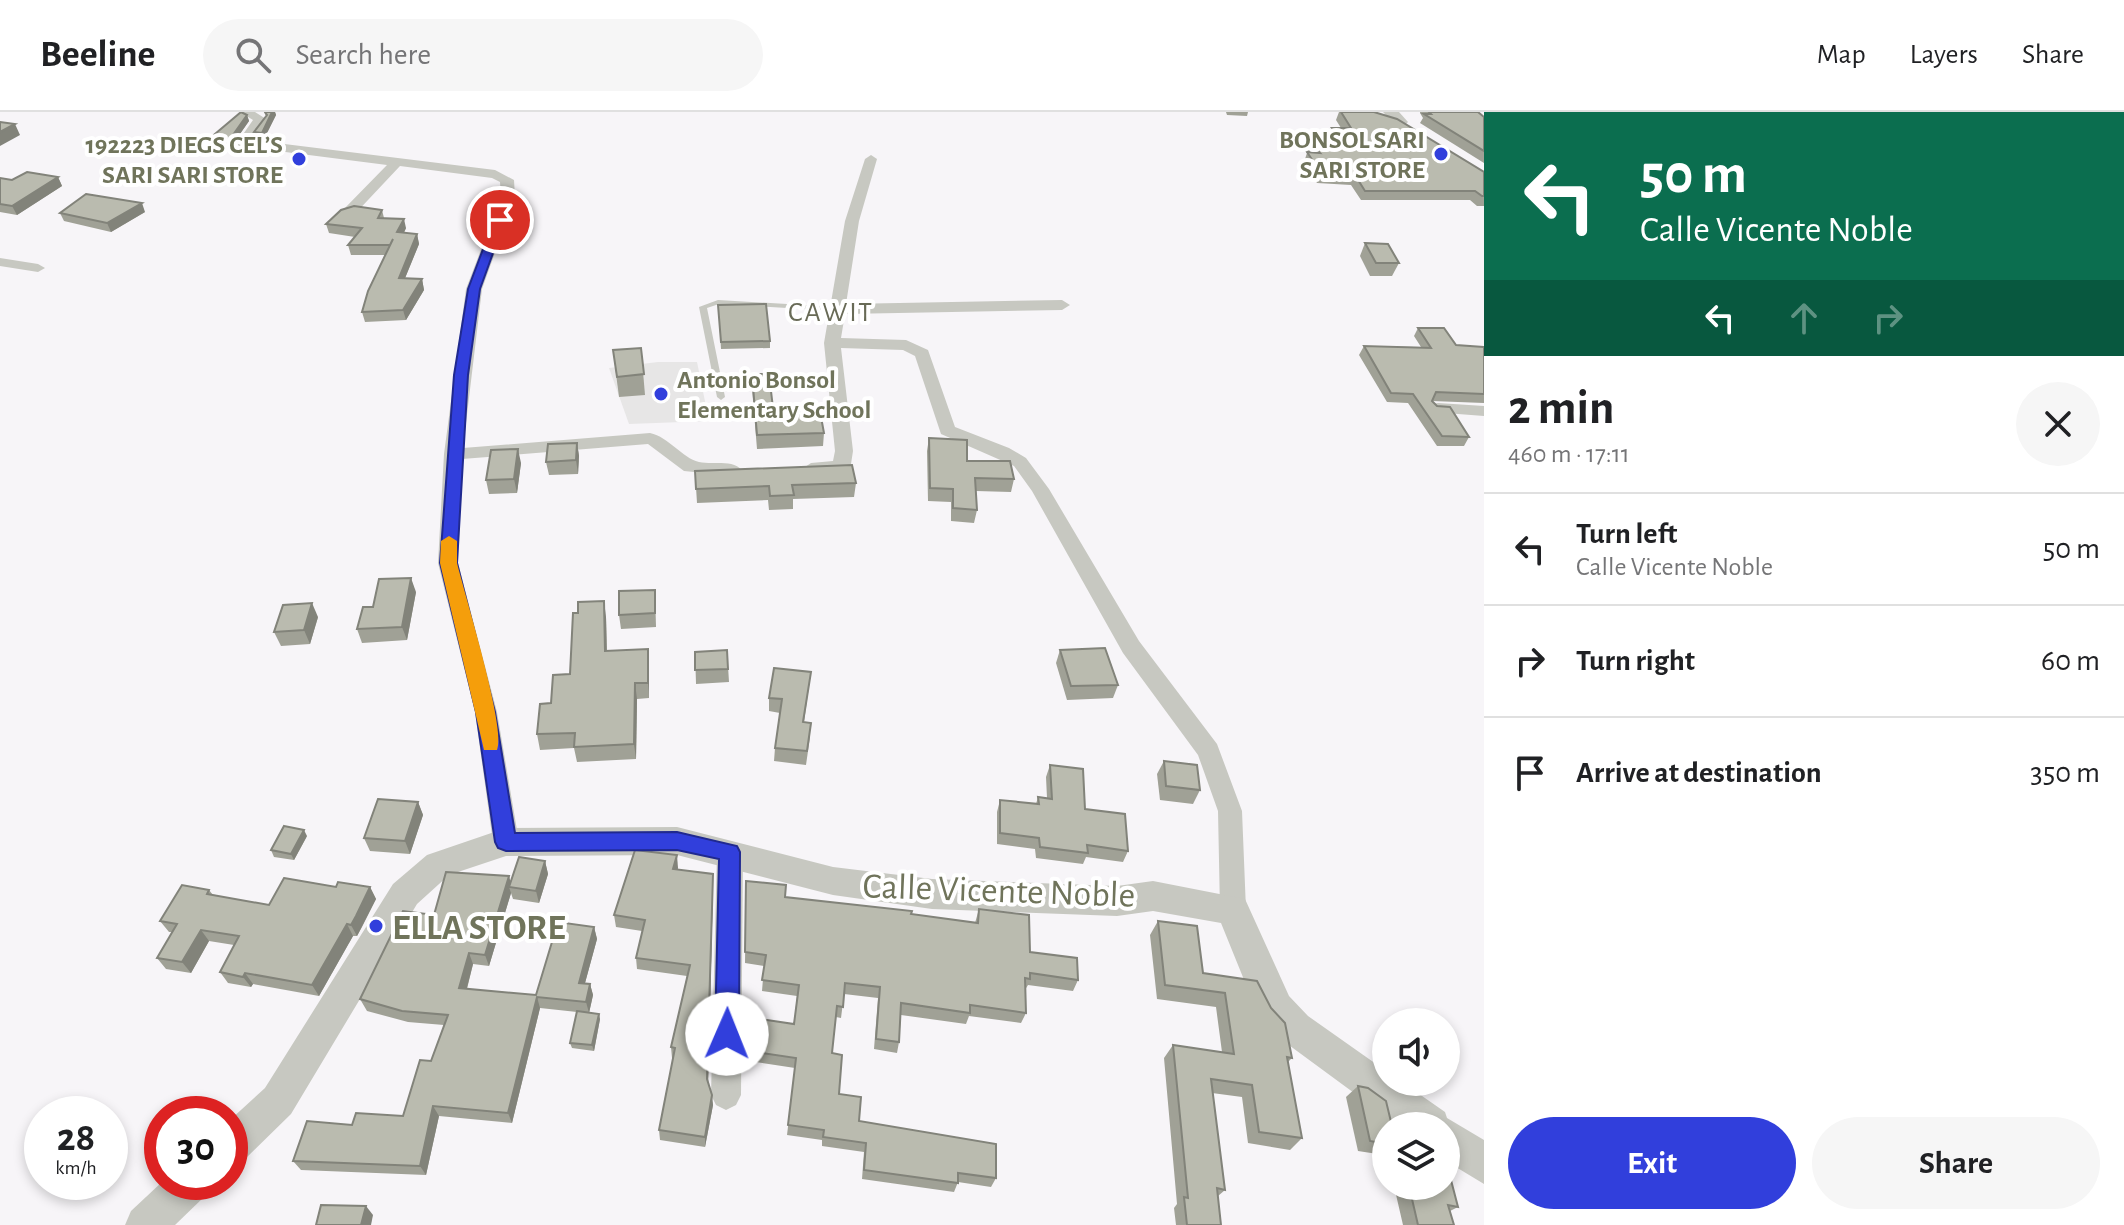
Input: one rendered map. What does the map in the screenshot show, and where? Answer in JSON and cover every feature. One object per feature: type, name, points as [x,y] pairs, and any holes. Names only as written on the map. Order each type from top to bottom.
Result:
[{"type":"street","points":[[246,112],[260,119],[243,143],[495,174],[507,180],[508,197],[474,289],[453,454],[448,563],[486,712],[506,842]]},
{"type":"street","points":[[790,469],[834,469],[842,464],[844,451],[832,343],[852,221],[871,159]]},
{"type":"street","points":[[347,214],[397,162]]},
{"type":"street","points":[[0,262],[38,268]]},
{"type":"street","points":[[837,309],[1062,305]]},
{"type":"street","points":[[832,343],[906,345],[916,349],[922,353],[947,430],[1020,462],[1040,489],[1131,647],[1209,751],[1230,811],[1233,910],[1263,985],[1276,1008],[1295,1028],[1412,1112]]},
{"type":"street","points":[[1438,408],[1484,411]]},
{"type":"street","points":[[453,454],[650,438],[691,467],[746,470]]},
{"type":"street","name":"Calle Vicente Noble","points":[[248,1129],[278,1101],[405,894],[438,865],[506,842],[677,841],[730,852],[833,881],[932,894],[1117,901],[1153,896],[1233,910]]},
{"type":"street","points":[[726,1095],[730,852]]},
{"type":"street","points":[[1460,1147],[1484,1164]]},
{"type":"street","points":[[145,1225],[172,1200]]},
{"type":"lane","points":[[721,397],[703,307],[706,304],[718,302],[837,309]]},
{"type":"shaded area","name":"Antonio Bonsol Elementary School","points":[[658,362],[697,362],[709,421],[629,424],[609,368]]},
{"type":"building","points":[[241,112],[247,115],[233,135],[235,142],[209,139]]},
{"type":"building","points":[[265,112],[272,112],[262,133],[254,132],[267,115]]},
{"type":"building","points":[[1341,112],[1374,112],[1397,119],[1484,172],[1484,196],[1475,191],[1365,191],[1355,175],[1321,173],[1307,152],[1320,153],[1310,143],[1343,142],[1332,128],[1351,128]]},
{"type":"building","points":[[1429,112],[1478,112],[1484,117],[1484,151],[1424,114],[1431,114]]},
{"type":"building","points":[[0,122],[15,124],[0,132]]},
{"type":"building","points":[[27,172],[58,177],[12,206],[0,204],[0,178],[12,180]]},
{"type":"building","points":[[86,194],[142,203],[107,223],[60,213]]},
{"type":"building","points":[[354,206],[382,210],[378,218],[404,219],[397,232],[417,234],[399,278],[422,279],[403,310],[362,312],[368,291],[393,239],[390,245],[348,245],[362,228],[326,224],[341,210]]},
{"type":"building","points":[[1365,243],[1388,244],[1399,263],[1376,263]]},
{"type":"building","points":[[766,304],[770,341],[721,342],[718,305]]},
{"type":"building","points":[[1418,328],[1444,328],[1456,345],[1484,347],[1484,394],[1436,392],[1432,401],[1437,406],[1450,407],[1469,437],[1442,436],[1413,394],[1391,393],[1364,346],[1431,348]]},
{"type":"building","points":[[641,348],[644,374],[617,377],[613,350]]},
{"type":"building","points":[[752,374],[769,374],[773,408],[819,406],[824,433],[757,435]]},
{"type":"building","points":[[929,438],[967,440],[967,461],[1010,461],[1014,479],[975,478],[977,510],[953,508],[953,489],[930,488]]},
{"type":"building","points":[[577,443],[576,460],[546,462],[548,444]]},
{"type":"building","points":[[518,449],[514,479],[486,480],[491,450]]},
{"type":"building","points":[[852,465],[856,483],[792,485],[794,495],[770,496],[769,486],[696,489],[695,471]]},
{"type":"building","points":[[411,578],[402,627],[357,629],[363,607],[373,607],[379,579]]},
{"type":"building","points":[[655,590],[655,613],[619,615],[619,591]]},
{"type":"building","points":[[604,601],[605,651],[648,649],[648,683],[635,683],[634,744],[574,747],[575,733],[537,734],[540,704],[551,703],[553,675],[570,674],[573,613],[578,613],[578,602]]},
{"type":"building","points":[[312,603],[304,630],[274,632],[283,605]]},
{"type":"building","points":[[1105,648],[1118,685],[1071,686],[1060,650]]},
{"type":"building","points":[[727,650],[728,669],[695,670],[695,652]]},
{"type":"building","points":[[774,668],[811,672],[803,722],[811,723],[807,751],[775,748],[782,699],[769,698]]},
{"type":"building","points":[[1164,761],[1197,765],[1200,790],[1166,786]]},
{"type":"building","points":[[1050,765],[1083,769],[1085,809],[1125,814],[1128,851],[1087,845],[1088,853],[1040,847],[1039,838],[1000,833],[1000,800],[1039,804],[1038,797],[1052,799]]},
{"type":"building","points":[[378,799],[418,802],[405,841],[364,838]]},
{"type":"building","points":[[284,826],[304,830],[291,854],[271,850]]},
{"type":"building","points":[[635,850],[677,855],[673,869],[713,874],[707,1079],[712,1095],[705,1137],[659,1130],[675,1048],[671,1047],[690,965],[636,958],[645,920],[614,915]]},
{"type":"building","points":[[519,857],[545,861],[536,891],[509,887]]},
{"type":"building","points":[[446,872],[509,876],[485,955],[469,953],[459,988],[536,995],[558,922],[594,927],[579,983],[590,984],[586,1002],[537,997],[508,1113],[433,1106],[420,1166],[293,1161],[307,1121],[352,1125],[356,1113],[403,1116],[420,1060],[431,1061],[448,1015],[402,1011],[360,999],[403,911],[434,915]]},
{"type":"building","points":[[284,878],[336,887],[338,882],[370,887],[351,925],[347,924],[312,985],[245,973],[243,977],[220,972],[239,936],[201,930],[182,962],[157,958],[177,924],[160,921],[182,885],[209,890],[207,894],[269,905]]},
{"type":"building","points":[[746,881],[786,885],[785,897],[912,911],[911,914],[978,923],[979,909],[1029,915],[1030,952],[1077,958],[1078,980],[1030,973],[1030,979],[1025,978],[1026,1013],[970,1005],[970,1013],[901,1003],[899,1042],[876,1039],[880,987],[845,983],[843,1007],[837,1006],[832,1053],[842,1055],[839,1094],[861,1097],[859,1121],[996,1144],[996,1178],[958,1173],[958,1183],[864,1170],[866,1143],[823,1137],[824,1130],[788,1125],[796,1058],[749,1051],[754,1018],[794,1024],[799,985],[762,980],[766,955],[745,952]]},
{"type":"building","points":[[1158,921],[1197,926],[1203,973],[1257,981],[1271,1008],[1285,1023],[1292,1058],[1287,1057],[1302,1138],[1259,1132],[1252,1085],[1211,1079],[1225,1190],[1217,1188],[1221,1225],[1187,1225],[1184,1197],[1188,1198],[1173,1045],[1234,1054],[1225,993],[1165,985]]},
{"type":"building","points":[[577,1011],[599,1014],[592,1045],[570,1043]]},
{"type":"building","points":[[1358,1086],[1368,1088],[1372,1096],[1386,1101],[1389,1112],[1372,1112],[1370,1141]]},
{"type":"building","points":[[1412,1200],[1456,1200],[1458,1207],[1448,1205],[1454,1225],[1418,1225]]},
{"type":"building","points":[[321,1205],[366,1206],[361,1225],[316,1225]]},
{"type":"slow traffic","points":[[449,541],[448,563],[486,712],[491,744]]},
{"type":"place","name":"BONSOL SARI SARI STORE","points":[[1441,154]]},
{"type":"place","name":"192223 DIEGS CEL’S SARI SARI STORE","points":[[299,159]]},
{"type":"place","name":"Antonio Bonsol Elementary School","points":[[661,394]]},
{"type":"place","name":"ELLA STORE","points":[[376,926]]},
{"type":"district","name":"CAWIT","points":[[831,311]]},
{"type":"route","points":[[500,220],[474,289],[453,454],[448,563],[486,712],[506,842],[598,839],[677,841],[730,852],[727,1034]]}]
